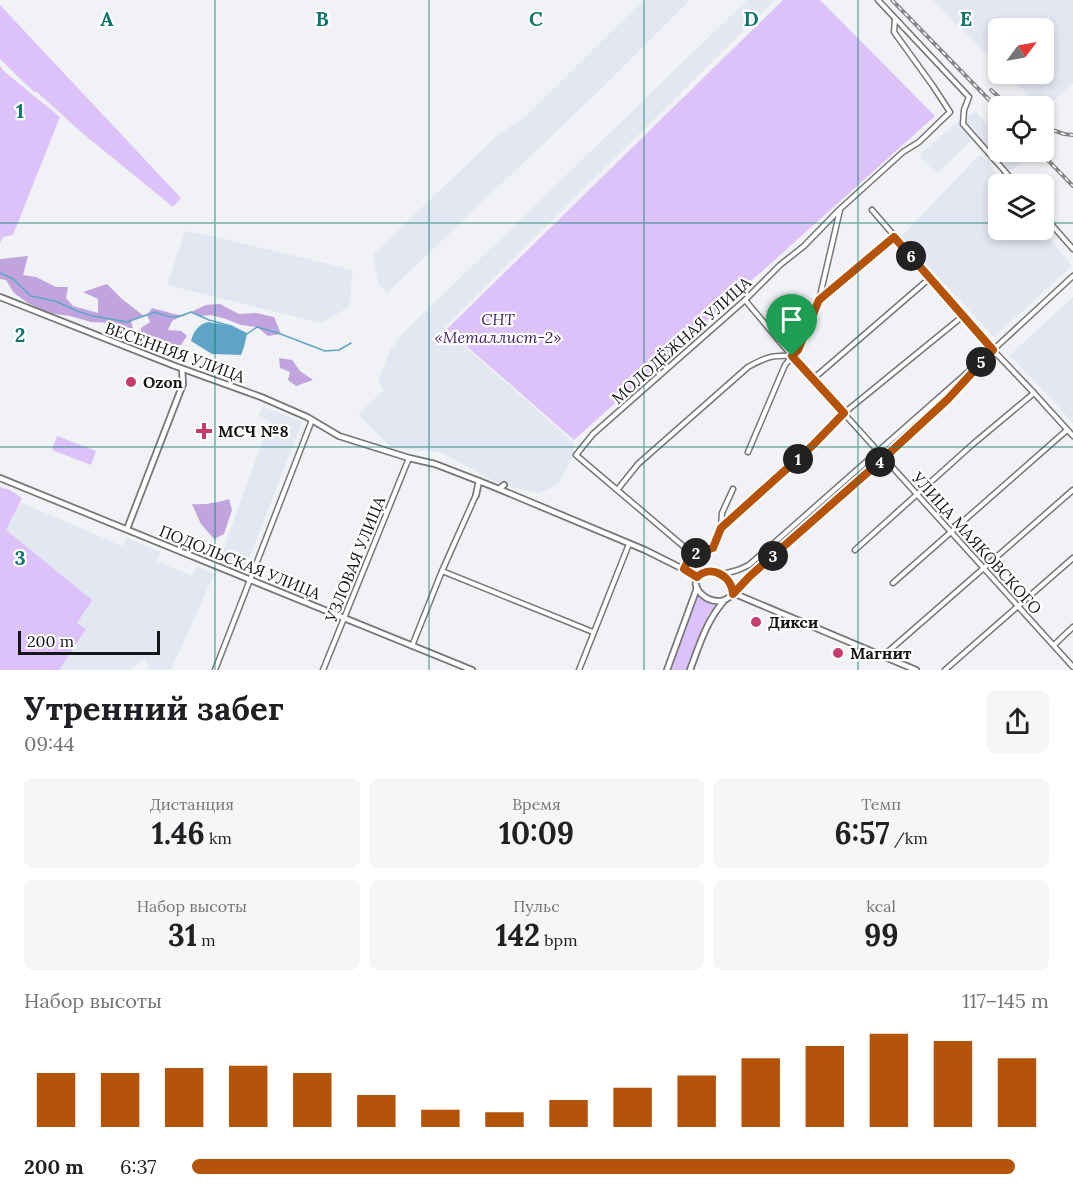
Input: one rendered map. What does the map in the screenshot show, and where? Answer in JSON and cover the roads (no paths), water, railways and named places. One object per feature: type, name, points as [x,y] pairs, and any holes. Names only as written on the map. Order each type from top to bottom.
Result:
[{"type":"street","points":[[878,0],[969,97],[964,110],[963,124],[1007,174]]},
{"type":"street","name":"МОЛОДЁЖНАЯ УЛИЦА","points":[[618,489],[576,455],[593,434],[745,300],[780,265],[804,246],[840,209],[900,155],[919,142],[950,112],[894,32],[895,19]]},
{"type":"street","points":[[748,452],[785,365],[798,350],[819,300],[840,209]]},
{"type":"street","points":[[872,210],[993,350],[1073,436]]},
{"type":"street","points":[[1054,227],[1073,249]]},
{"type":"street","points":[[819,300],[894,237]]},
{"type":"street","points":[[723,602],[701,595],[696,585],[697,577],[701,573],[723,574],[749,565],[993,350],[1073,276]]},
{"type":"street","points":[[813,379],[930,278]]},
{"type":"street","name":"ВЕСЕННЯЯ УЛИЦА","points":[[0,297],[182,369],[261,397],[312,420],[339,436],[435,464],[499,489],[629,544],[697,577]]},
{"type":"street","name":"УЛИЦА МАЯКОВСКОГО","points":[[745,300],[792,356],[1073,667]]},
{"type":"street","points":[[721,528],[812,446],[844,413],[963,316]]},
{"type":"street","points":[[690,670],[708,622],[723,602],[948,399],[993,350]]},
{"type":"street","points":[[692,555],[618,489],[638,464],[748,367],[766,357],[792,356]]},
{"type":"street","points":[[127,529],[183,384],[182,369]]},
{"type":"street","points":[[855,550],[1034,393]]},
{"type":"street","points":[[215,670],[312,420]]},
{"type":"street","points":[[893,584],[1067,430]]},
{"type":"street","name":"УЗЛОВАЯ УЛИЦА","points":[[323,670],[409,458]]},
{"type":"street","name":"ПОДОЛЬСКАЯ УЛИЦА","points":[[0,478],[472,670]]},
{"type":"street","points":[[412,646],[476,495],[479,481]]},
{"type":"street","points":[[499,489],[504,485]]},
{"type":"street","points":[[684,569],[692,555],[713,548],[721,528],[722,513],[734,489]]},
{"type":"street","points":[[883,656],[1073,490]]},
{"type":"street","points":[[579,670],[629,544]]},
{"type":"street","points":[[945,670],[1073,558]]},
{"type":"street","points":[[442,571],[593,632]]},
{"type":"street","points":[[723,574],[730,582],[733,594]]},
{"type":"street","points":[[667,670],[697,588]]},
{"type":"street","points":[[733,594],[916,670]]},
{"type":"street","points":[[1054,645],[1073,627]]},
{"type":"water","points":[[208,322],[231,326],[247,334],[241,355],[212,354],[191,341],[197,329]]},
{"type":"waterway","points":[[0,273],[13,279],[31,296],[55,301],[93,316],[127,322],[155,312],[173,317],[191,312],[247,334],[257,327],[325,351],[339,350],[351,343]]},
{"type":"railway","points":[[892,0],[988,99]]},
{"type":"railway","points":[[991,90],[998,96]]},
{"type":"railway","points":[[1054,130],[1073,135]]},
{"type":"railway","points":[[1050,162],[1073,186]]},
{"type":"place","name":"Ozon","points":[[131,382]]},
{"type":"place","name":"МСЧ №8","points":[[204,431]]},
{"type":"place","name":"Дикси","points":[[756,622]]},
{"type":"place","name":"Магнит","points":[[838,653]]},
{"type":"park label","name":"СНТ «Металлист-2»","points":[[498,328]]}]
